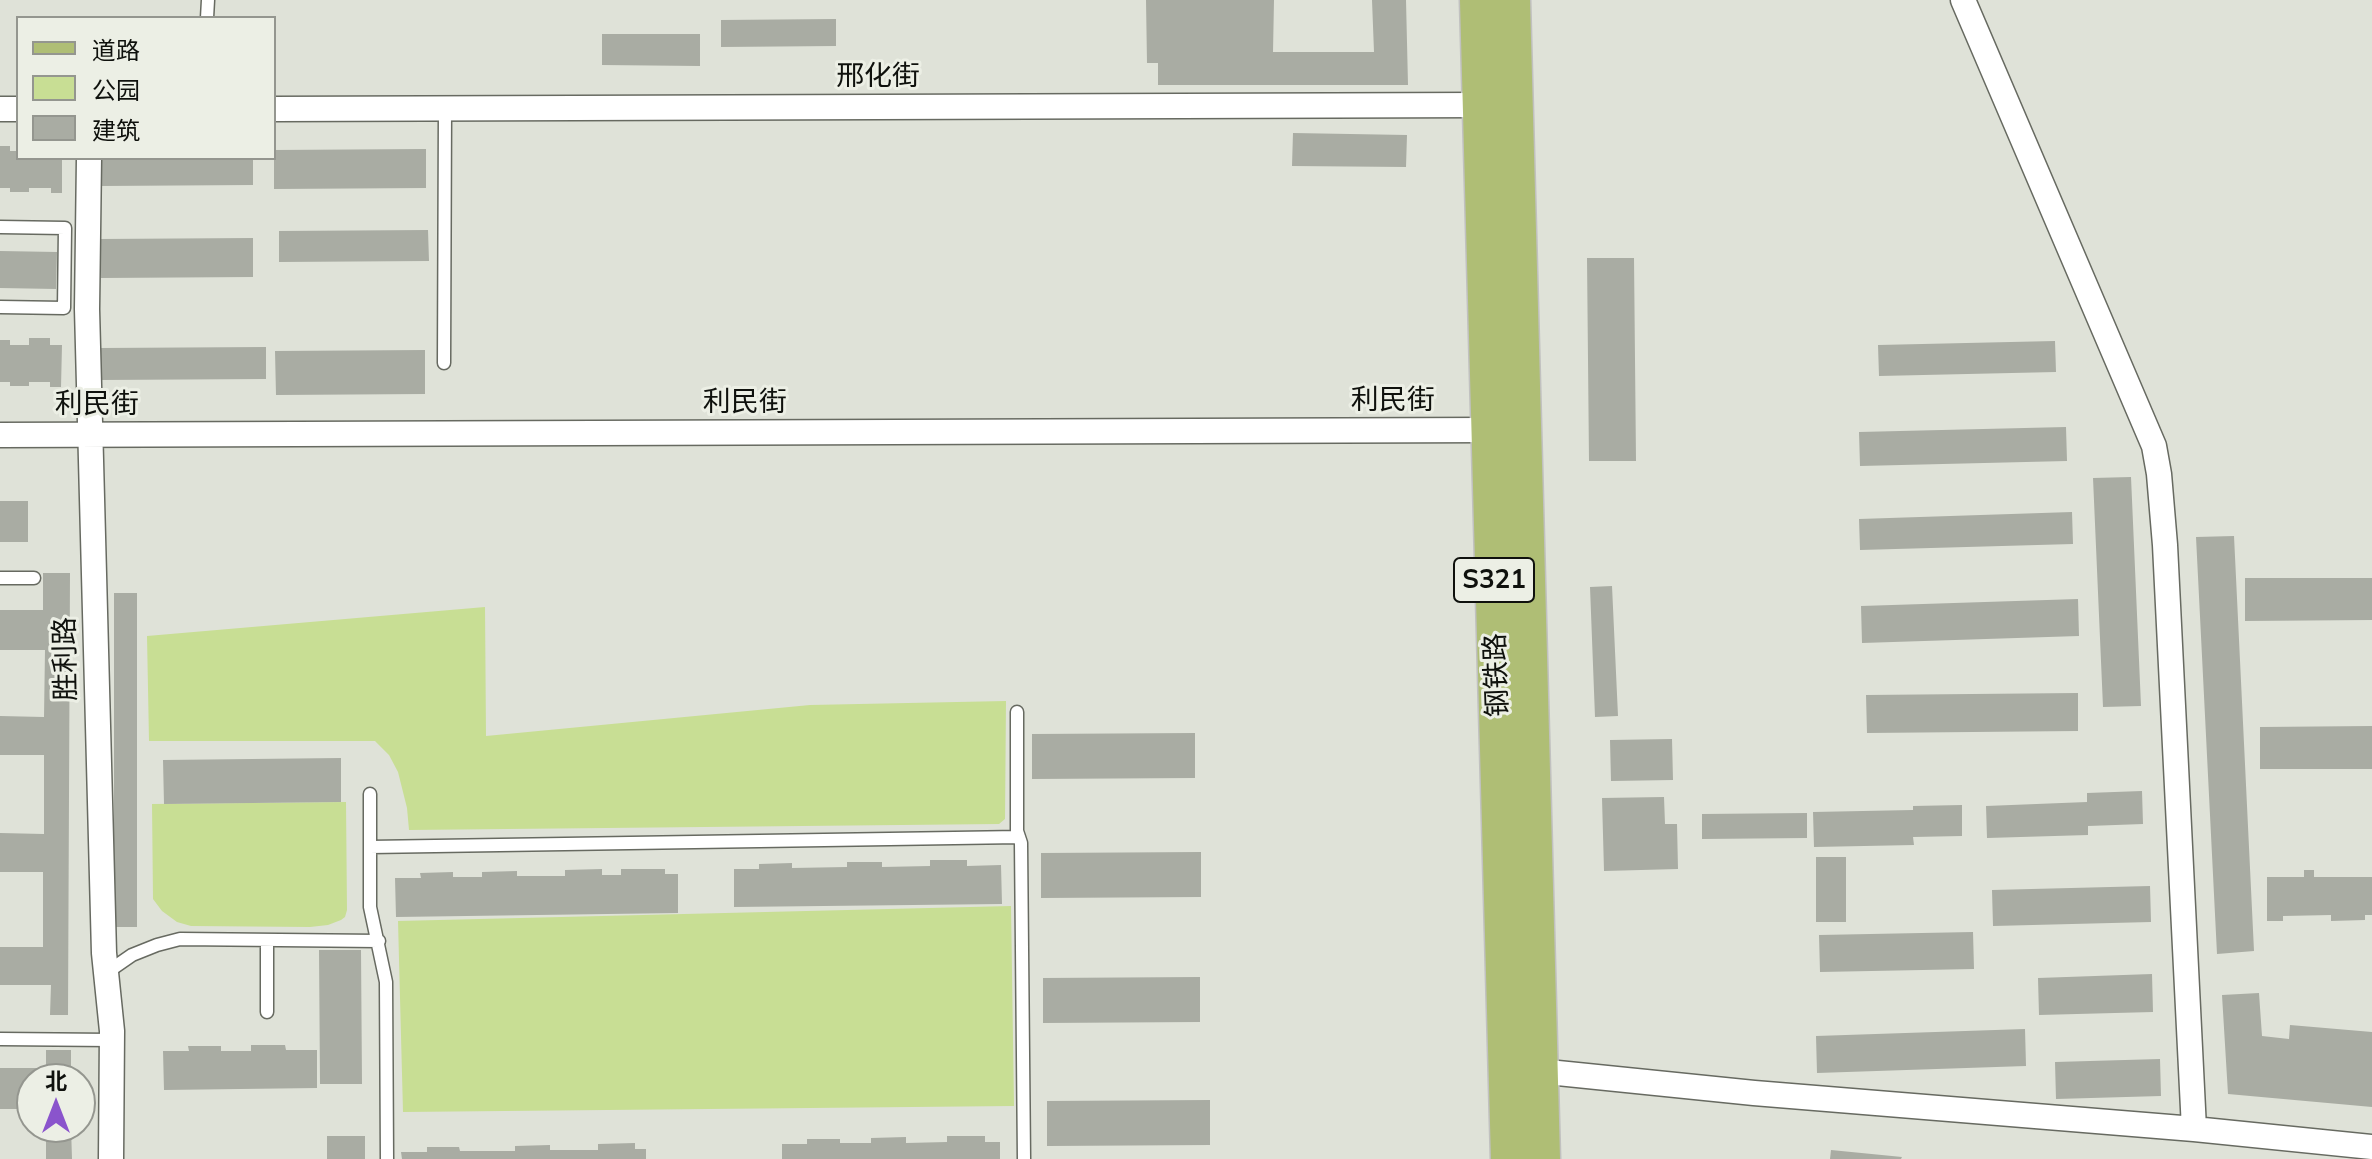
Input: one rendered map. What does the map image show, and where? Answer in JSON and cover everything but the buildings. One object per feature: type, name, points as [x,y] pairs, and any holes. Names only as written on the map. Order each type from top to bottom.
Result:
[{"type":"main road","name":"钢铁路","points":[[1479,0],[1510,1159]]},
{"type":"main road","name":"钢铁路","points":[[1511,0],[1541,1159]]},
{"type":"street","points":[[1963,0],[2154,446],[2165,545],[2194,1129]]},
{"type":"street","name":"邢化街","points":[[276,109],[1482,105]]},
{"type":"street","name":"胜利路","points":[[89,160],[87,309],[106,973],[112,1040],[111,1159]]},
{"type":"street","name":"利民街","points":[[0,435],[1490,430]]},
{"type":"street","points":[[1538,1071],[2372,1147]]},
{"type":"lane","points":[[444,363],[445,108]]},
{"type":"lane","points":[[0,227],[65,228],[64,308],[0,307]]},
{"type":"lane","points":[[0,578],[34,578]]},
{"type":"lane","points":[[1017,712],[1024,1159]]},
{"type":"lane","points":[[370,794],[370,907],[386,982],[387,1159]]},
{"type":"lane","points":[[370,847],[1019,837]]},
{"type":"lane","points":[[106,973],[132,955],[180,939],[379,941]]},
{"type":"lane","points":[[267,940],[267,1012]]},
{"type":"lane","points":[[0,1039],[112,1040]]},
{"type":"green space","points":[[485,607],[486,736],[810,705],[1006,701],[1005,819],[999,824],[409,830],[398,772],[389,755],[375,741],[149,741],[147,636]]},
{"type":"green space","points":[[346,802],[347,910],[341,920],[310,927],[191,926],[177,922],[162,911],[153,899],[152,804]]},
{"type":"green space","points":[[1011,906],[1014,1106],[403,1112],[398,921]]}]
